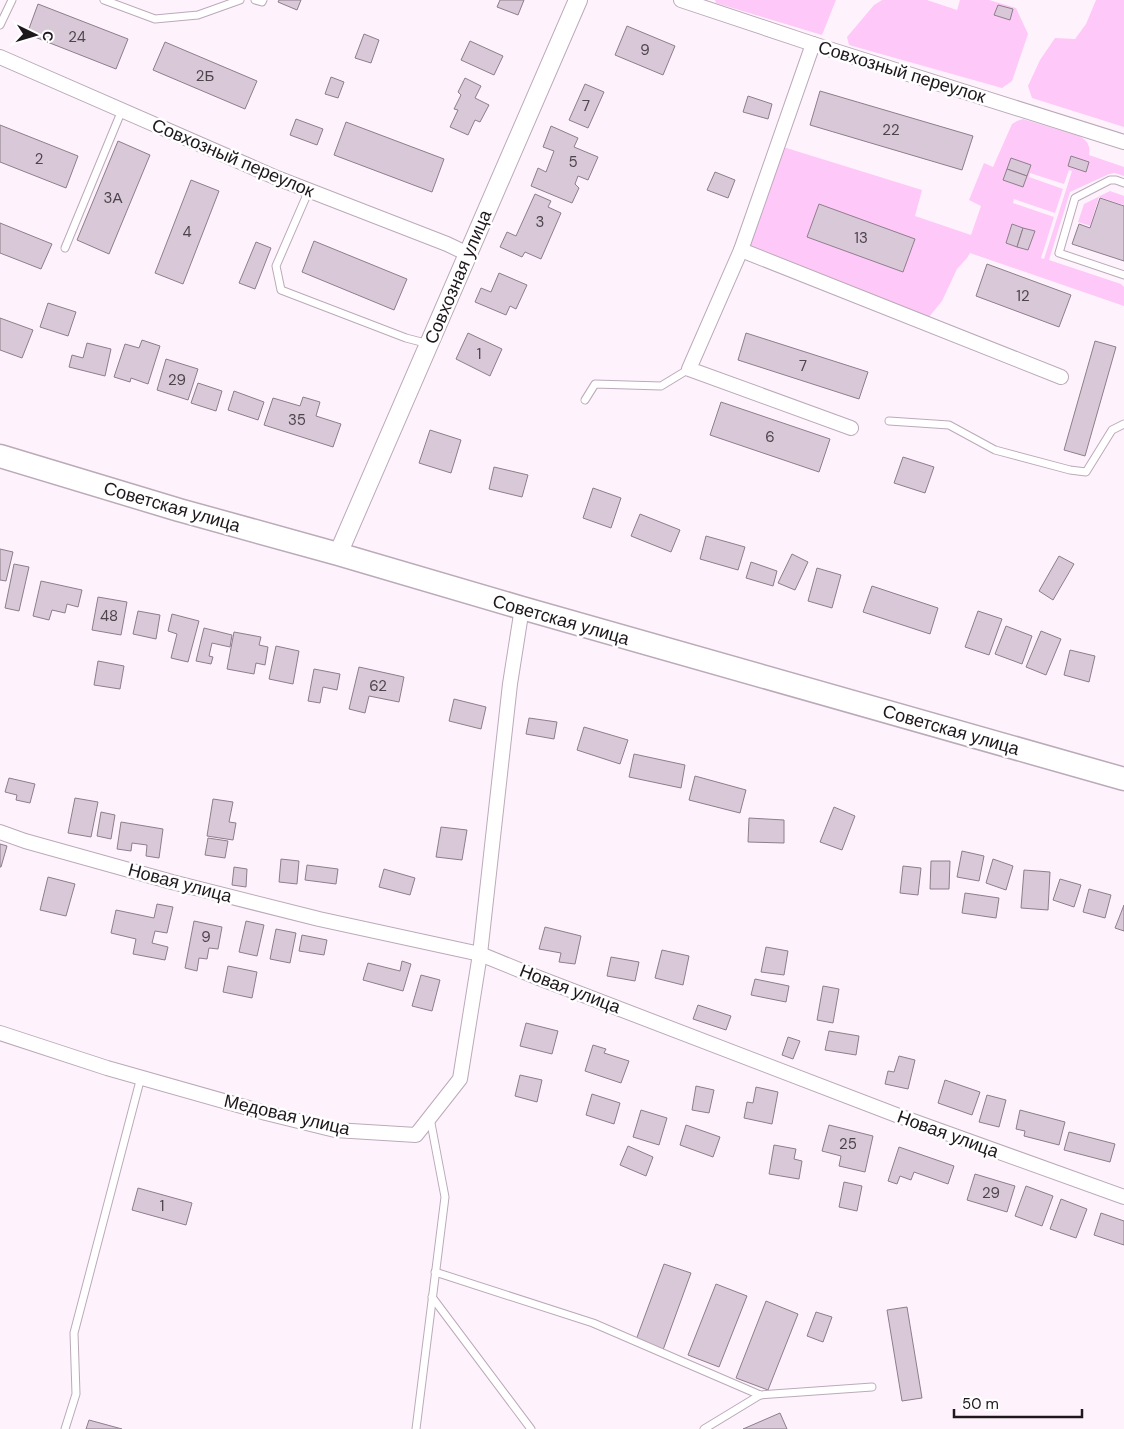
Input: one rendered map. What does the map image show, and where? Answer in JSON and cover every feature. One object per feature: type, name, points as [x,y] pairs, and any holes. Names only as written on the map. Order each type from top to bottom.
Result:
[{"type":"main road","name":"Советская улица","points":[[0,456],[179,510],[1124,779]]},
{"type":"street","name":"Совхозная улица","points":[[338,554],[578,0]]},
{"type":"street","name":"Совхозный переулок","points":[[681,0],[813,44],[1124,142]]},
{"type":"street","points":[[813,44],[741,250],[689,369],[851,428]]},
{"type":"street","name":"Совхозный переулок","points":[[0,57],[277,178],[447,244],[468,254]]},
{"type":"street","points":[[741,250],[1061,378]]},
{"type":"street","name":"Медовая улица","points":[[0,1033],[141,1077],[266,1113],[335,1130],[416,1135],[460,1079],[480,954],[510,684],[522,608]]},
{"type":"street","name":"Новая улица","points":[[0,832],[25,841],[172,882],[319,920],[480,954],[890,1112],[1124,1197]]},
{"type":"lane","points":[[0,25],[12,0]]},
{"type":"lane","points":[[104,0],[155,19],[198,15],[240,0]]},
{"type":"lane","points":[[255,0],[262,2],[263,0]]},
{"type":"lane","points":[[65,248],[122,110]]},
{"type":"lane","points":[[1124,183],[1110,180],[1075,198],[1059,254],[1124,275]]},
{"type":"lane","points":[[309,190],[276,266],[281,290],[406,338],[429,344]]},
{"type":"lane","points":[[585,400],[596,384],[661,386],[689,369]]},
{"type":"lane","points":[[889,421],[949,425],[995,450],[1070,470],[1086,472],[1112,430],[1124,424]]},
{"type":"lane","points":[[65,1429],[76,1394],[74,1333],[141,1077]]},
{"type":"lane","points":[[416,1429],[445,1197],[430,1118]]},
{"type":"lane","points":[[435,1272],[593,1323],[760,1395]]},
{"type":"lane","points":[[432,1297],[531,1429]]},
{"type":"lane","points":[[704,1429],[760,1395],[872,1387]]},
{"type":"shaded area","points":[[715,0],[836,0],[822,35],[716,3]]},
{"type":"shaded area","points":[[882,0],[927,0],[957,10],[960,0],[989,0],[1016,8],[1028,34],[1012,81],[1002,88],[849,45],[847,37],[874,5]]},
{"type":"shaded area","points":[[1096,0],[1124,0],[1124,127],[1032,98],[1028,86],[1040,60],[1055,38],[1075,39],[1086,24]]},
{"type":"shaded area","points":[[1023,119],[1079,136],[1088,144],[1089,155],[1124,167],[1124,176],[1115,173],[1109,174],[1070,192],[1049,260],[1121,284],[1124,287],[1124,306],[970,253],[957,269],[942,301],[929,317],[748,246],[780,146],[922,190],[915,216],[971,235],[981,206],[969,200],[984,163],[993,167],[1012,124]],"holes":[[[1071,156],[1089,162],[1086,172],[1068,166]],[[1069,170],[1072,171],[1044,259],[1041,258],[1054,217],[1013,203],[1014,199],[1055,213],[1063,189],[1029,177],[1030,173],[1064,184]]]},
{"type":"shaded area","points":[[1110,191],[1124,196],[1124,205],[1099,197],[1090,226],[1078,222],[1084,204]]},
{"type":"building","points":[[279,0],[301,0],[297,10],[278,2]]},
{"type":"building","points":[[500,0],[524,0],[518,15],[497,7]]},
{"type":"building","points":[[38,4],[128,39],[116,69],[27,34]]},
{"type":"building","points":[[998,5],[1013,9],[1010,20],[994,15]]},
{"type":"building","points":[[627,26],[675,46],[663,75],[615,55]]},
{"type":"building","points":[[364,34],[379,40],[371,63],[355,58]]},
{"type":"building","points":[[470,41],[503,56],[494,75],[461,60]]},
{"type":"building","points":[[165,42],[257,81],[245,109],[153,70]]},
{"type":"building","points":[[331,77],[344,82],[338,98],[325,94]]},
{"type":"building","points":[[465,78],[481,86],[475,98],[489,105],[480,122],[475,120],[468,135],[450,127],[458,110],[454,109],[461,95],[458,92]]},
{"type":"building","points":[[585,84],[604,92],[588,128],[569,120]]},
{"type":"building","points":[[820,91],[973,136],[962,170],[810,125]]},
{"type":"building","points":[[748,96],[772,104],[768,119],[743,112]]},
{"type":"building","points":[[296,119],[323,129],[317,145],[290,135]]},
{"type":"building","points":[[346,122],[444,159],[432,192],[334,155]]},
{"type":"building","points":[[0,125],[78,156],[66,188],[0,162]]},
{"type":"building","points":[[551,126],[578,138],[574,147],[598,157],[588,180],[578,176],[575,184],[579,188],[572,203],[531,186],[538,168],[546,172],[554,151],[543,147]]},
{"type":"building","points":[[118,141],[150,155],[109,254],[77,240]]},
{"type":"building","points":[[1071,156],[1089,162],[1086,172],[1068,166]]},
{"type":"building","points":[[1011,158],[1031,165],[1027,176],[1007,169]]},
{"type":"building","points":[[1007,169],[1027,176],[1023,187],[1003,180]]},
{"type":"building","points":[[715,172],[735,180],[728,198],[707,190]]},
{"type":"building","points":[[191,180],[219,191],[183,284],[155,273]]},
{"type":"building","points":[[535,194],[551,201],[548,207],[561,213],[541,259],[525,252],[522,257],[500,247],[507,232],[516,236]]},
{"type":"building","points":[[1100,198],[1124,206],[1124,261],[1072,244],[1079,224],[1090,228]]},
{"type":"building","points":[[819,204],[915,239],[903,272],[807,237]]},
{"type":"building","points":[[0,223],[52,244],[41,269],[0,253]]},
{"type":"building","points":[[1012,224],[1023,228],[1017,247],[1006,243]]},
{"type":"building","points":[[1023,228],[1035,231],[1028,250],[1017,247]]},
{"type":"building","points":[[314,241],[407,279],[394,310],[302,272]]},
{"type":"building","points":[[256,242],[271,248],[255,289],[239,283]]},
{"type":"building","points":[[987,264],[1071,295],[1059,327],[976,296]]},
{"type":"building","points":[[499,273],[527,285],[516,309],[510,306],[506,315],[475,302],[481,288],[491,292]]},
{"type":"building","points":[[48,303],[76,312],[68,336],[40,327]]},
{"type":"building","points":[[0,318],[33,330],[22,358],[0,350]]},
{"type":"building","points":[[468,333],[502,349],[490,376],[456,359]]},
{"type":"building","points":[[746,333],[868,372],[859,399],[738,360]]},
{"type":"building","points":[[142,340],[160,346],[148,384],[131,378],[130,382],[114,377],[125,344],[139,348]]},
{"type":"building","points":[[1095,341],[1116,347],[1085,456],[1064,450]]},
{"type":"building","points":[[87,343],[111,349],[105,376],[69,367],[72,355],[83,358]]},
{"type":"building","points":[[166,359],[198,369],[188,400],[157,390]]},
{"type":"building","points":[[198,383],[222,391],[216,411],[191,403]]},
{"type":"building","points":[[234,391],[264,402],[258,420],[228,410]]},
{"type":"building","points":[[303,397],[320,402],[316,416],[341,424],[333,447],[264,425],[273,398],[300,406]]},
{"type":"building","points":[[721,402],[830,439],[819,472],[710,435]]},
{"type":"building","points":[[430,430],[461,440],[451,473],[419,463]]},
{"type":"building","points":[[903,457],[934,467],[925,493],[894,483]]},
{"type":"building","points":[[494,467],[528,475],[522,497],[489,489]]},
{"type":"building","points":[[593,488],[621,498],[611,528],[583,518]]},
{"type":"building","points":[[640,514],[680,530],[671,552],[631,536]]},
{"type":"building","points":[[706,536],[745,547],[738,570],[700,559]]},
{"type":"building","points":[[0,549],[13,552],[6,581],[0,580]]},
{"type":"building","points":[[792,554],[808,562],[795,590],[778,583]]},
{"type":"building","points":[[1059,556],[1074,564],[1053,600],[1039,591]]},
{"type":"building","points":[[751,562],[777,571],[773,586],[746,578]]},
{"type":"building","points":[[14,564],[29,567],[19,611],[5,608]]},
{"type":"building","points":[[817,568],[841,575],[832,608],[808,601]]},
{"type":"building","points":[[41,581],[82,590],[78,607],[67,604],[65,613],[52,610],[49,620],[33,616]]},
{"type":"building","points":[[872,586],[938,608],[930,634],[863,612]]},
{"type":"building","points":[[98,597],[127,602],[121,635],[92,630]]},
{"type":"building","points":[[138,611],[160,615],[156,639],[133,634]]},
{"type":"building","points":[[978,611],[1002,619],[989,655],[965,647]]},
{"type":"building","points":[[172,614],[199,621],[188,662],[171,658],[177,634],[168,631]]},
{"type":"building","points":[[1006,626],[1032,636],[1022,664],[995,654]]},
{"type":"building","points":[[204,628],[232,635],[230,647],[212,643],[209,656],[213,657],[211,664],[196,661]]},
{"type":"building","points":[[1041,631],[1061,639],[1046,675],[1026,667]]},
{"type":"building","points":[[234,632],[261,637],[259,645],[268,647],[265,665],[256,663],[254,674],[227,669]]},
{"type":"building","points":[[276,646],[299,651],[293,684],[269,679]]},
{"type":"building","points":[[1070,650],[1095,656],[1089,682],[1064,675]]},
{"type":"building","points":[[98,661],[124,666],[120,689],[94,685]]},
{"type":"building","points":[[359,667],[404,677],[399,702],[369,696],[365,713],[349,709]]},
{"type":"building","points":[[314,669],[340,674],[337,690],[323,687],[320,703],[308,701]]},
{"type":"building","points":[[454,699],[486,707],[481,729],[449,721]]},
{"type":"building","points":[[529,718],[557,722],[554,739],[526,734]]},
{"type":"building","points":[[584,727],[628,740],[620,764],[577,750]]},
{"type":"building","points":[[634,754],[685,765],[681,788],[629,777]]},
{"type":"building","points":[[695,776],[746,790],[740,813],[689,800]]},
{"type":"building","points":[[9,778],[35,784],[30,803],[16,800],[17,795],[5,792]]},
{"type":"building","points":[[75,798],[98,802],[91,837],[68,833]]},
{"type":"building","points":[[213,799],[233,802],[229,822],[236,823],[233,840],[207,836]]},
{"type":"building","points":[[834,807],[855,816],[842,850],[820,842]]},
{"type":"building","points":[[101,812],[115,815],[111,839],[97,836]]},
{"type":"building","points":[[749,818],[784,820],[784,843],[748,842]]},
{"type":"building","points":[[121,822],[163,829],[159,858],[146,856],[147,845],[132,843],[131,851],[117,849]]},
{"type":"building","points":[[441,827],[467,830],[462,860],[436,857]]},
{"type":"building","points":[[208,838],[228,841],[225,858],[205,855]]},
{"type":"building","points":[[0,844],[7,846],[1,867],[0,867]]},
{"type":"building","points":[[962,851],[984,856],[979,881],[957,877]]},
{"type":"building","points":[[281,859],[299,861],[297,884],[279,882]]},
{"type":"building","points":[[993,859],[1013,866],[1006,890],[986,883]]},
{"type":"building","points":[[931,861],[950,861],[949,889],[930,889]]},
{"type":"building","points":[[307,865],[338,869],[336,884],[305,880]]},
{"type":"building","points":[[903,866],[921,868],[918,895],[900,893]]},
{"type":"building","points":[[234,867],[247,869],[246,887],[232,885]]},
{"type":"building","points":[[384,869],[415,878],[410,895],[379,887]]},
{"type":"building","points":[[1024,870],[1050,872],[1048,910],[1021,908]]},
{"type":"building","points":[[48,877],[75,884],[66,916],[40,910]]},
{"type":"building","points":[[1060,879],[1081,885],[1074,907],[1053,900]]},
{"type":"building","points":[[1089,889],[1111,895],[1105,918],[1083,912]]},
{"type":"building","points":[[965,893],[999,898],[996,918],[962,913]]},
{"type":"building","points":[[157,904],[173,907],[167,933],[155,931],[152,943],[168,947],[165,960],[133,954],[136,939],[111,933],[116,910],[154,918]]},
{"type":"building","points":[[1124,905],[1124,931],[1115,928]]},
{"type":"building","points":[[194,921],[222,927],[218,949],[209,948],[207,959],[199,958],[197,971],[185,968]]},
{"type":"building","points":[[246,921],[264,925],[257,956],[239,952]]},
{"type":"building","points":[[545,927],[581,936],[575,964],[559,962],[561,953],[539,949]]},
{"type":"building","points":[[276,929],[296,933],[290,963],[270,959]]},
{"type":"building","points":[[302,935],[327,940],[324,955],[299,951]]},
{"type":"building","points":[[766,947],[788,951],[784,975],[761,972]]},
{"type":"building","points":[[662,950],[689,956],[683,985],[655,978]]},
{"type":"building","points":[[611,957],[639,962],[635,981],[607,976]]},
{"type":"building","points":[[402,961],[411,964],[403,991],[363,980],[368,963],[400,971]]},
{"type":"building","points":[[228,966],[257,972],[252,998],[223,992]]},
{"type":"building","points":[[421,975],[440,980],[432,1011],[412,1006]]},
{"type":"building","points":[[755,979],[789,986],[786,1002],[751,995]]},
{"type":"building","points":[[823,986],[839,989],[833,1023],[817,1020]]},
{"type":"building","points":[[698,1005],[731,1016],[726,1030],[693,1019]]},
{"type":"building","points":[[526,1023],[558,1031],[552,1054],[520,1046]]},
{"type":"building","points":[[829,1031],[859,1036],[856,1055],[825,1050]]},
{"type":"building","points":[[788,1037],[800,1041],[793,1059],[782,1055]]},
{"type":"building","points":[[593,1045],[606,1049],[604,1053],[629,1061],[621,1083],[585,1071]]},
{"type":"building","points":[[899,1056],[915,1060],[908,1089],[885,1084],[888,1071],[894,1072]]},
{"type":"building","points":[[520,1075],[542,1080],[537,1102],[515,1096]]},
{"type":"building","points":[[945,1080],[980,1092],[972,1115],[938,1103]]},
{"type":"building","points":[[696,1086],[714,1090],[709,1113],[692,1110]]},
{"type":"building","points":[[756,1087],[778,1092],[772,1124],[744,1118],[747,1102],[753,1103]]},
{"type":"building","points":[[592,1094],[620,1103],[614,1124],[586,1115]]},
{"type":"building","points":[[987,1095],[1006,1100],[999,1127],[979,1122]]},
{"type":"building","points":[[641,1110],[667,1118],[659,1145],[633,1137]]},
{"type":"building","points":[[1020,1110],[1065,1122],[1059,1145],[1024,1136],[1025,1131],[1016,1129]]},
{"type":"building","points":[[686,1125],[720,1137],[713,1157],[680,1145]]},
{"type":"building","points":[[829,1125],[873,1136],[865,1172],[839,1166],[841,1156],[822,1151]]},
{"type":"building","points":[[1069,1132],[1115,1144],[1110,1162],[1064,1150]]},
{"type":"building","points":[[774,1145],[796,1149],[794,1159],[802,1161],[799,1179],[769,1174]]},
{"type":"building","points":[[628,1146],[653,1157],[646,1176],[620,1165]]},
{"type":"building","points":[[899,1147],[954,1166],[948,1184],[914,1172],[911,1180],[900,1176],[897,1184],[888,1181]]},
{"type":"building","points":[[975,1174],[1015,1186],[1007,1212],[967,1200]]},
{"type":"building","points":[[844,1182],[862,1186],[857,1211],[839,1207]]},
{"type":"building","points":[[1026,1186],[1053,1196],[1042,1226],[1015,1216]]},
{"type":"building","points":[[138,1188],[192,1203],[186,1225],[132,1210]]},
{"type":"building","points":[[1061,1199],[1087,1209],[1076,1238],[1050,1229]]},
{"type":"building","points":[[1101,1213],[1124,1221],[1124,1245],[1094,1235]]},
{"type":"building","points":[[664,1264],[691,1273],[663,1350],[636,1340]]},
{"type":"building","points":[[716,1284],[747,1296],[719,1367],[688,1355]]},
{"type":"building","points":[[766,1301],[798,1314],[768,1390],[736,1378]]},
{"type":"building","points":[[907,1307],[922,1398],[902,1401],[887,1310]]},
{"type":"building","points":[[816,1312],[832,1317],[823,1342],[807,1336]]},
{"type":"building","points":[[780,1413],[787,1429],[743,1429]]},
{"type":"building","points":[[89,1420],[122,1429],[86,1429]]}]
